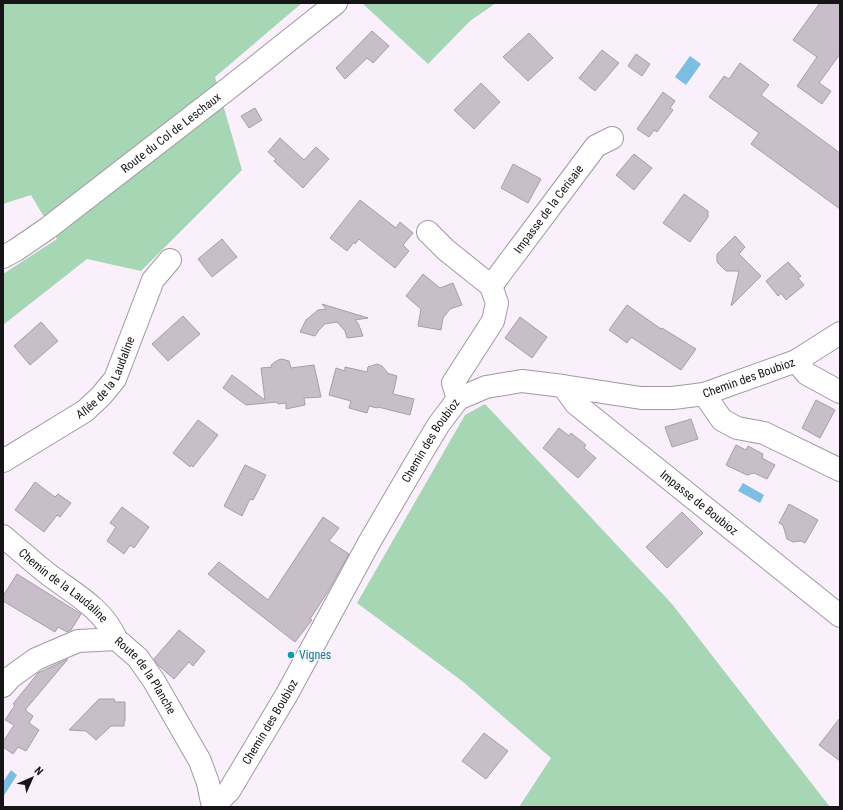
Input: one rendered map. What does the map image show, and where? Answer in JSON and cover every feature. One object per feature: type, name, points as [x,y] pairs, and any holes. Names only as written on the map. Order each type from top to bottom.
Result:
[{"type":"street","name":"Route du Col de Leschaux","points":[[3,257],[16,250],[55,223],[336,3]]},
{"type":"street","name":"Impasse de la Cerisaie","points":[[491,286],[596,146],[612,138]]},
{"type":"street","points":[[428,232],[446,250],[491,286],[497,303],[493,321],[453,382],[458,399]]},
{"type":"street","name":"Allée de la Laudaline","points":[[3,461],[85,411],[101,396],[115,379],[153,280],[170,260]]},
{"type":"street","name":"Chemin des Boubioz","points":[[213,807],[229,791],[287,694],[370,541],[439,424],[458,399],[486,387],[522,381],[641,398],[673,398],[704,394],[796,361],[840,333]]},
{"type":"street","points":[[796,361],[807,374],[840,392]]},
{"type":"street","name":"Impasse de Boubioz","points":[[563,386],[576,404],[840,616]]},
{"type":"street","points":[[704,394],[722,420],[736,428],[764,433],[840,470]]},
{"type":"street","name":"Chemin de la Laudaline","points":[[3,536],[48,574],[87,602],[113,630],[116,639]]},
{"type":"street","name":"Route de la Planche","points":[[3,686],[11,677],[36,659],[78,641],[116,639],[138,658],[154,680],[200,761],[208,783],[213,807]]},
{"type":"green space","points":[[3,3],[302,3],[215,77],[242,170],[141,271],[87,259],[3,325],[3,274],[57,239],[31,195],[3,204]]},
{"type":"green space","points":[[362,3],[496,3],[470,21],[428,64]]},
{"type":"green space","points":[[485,404],[672,604],[830,807],[519,807],[551,758],[462,681],[357,603],[465,415]]},
{"type":"water","points":[[690,56],[701,64],[686,85],[675,77]]},
{"type":"water","points":[[743,483],[764,495],[760,503],[738,491]]},
{"type":"water","points":[[11,770],[17,775],[3,797],[3,782]]},
{"type":"building","points":[[820,3],[840,3],[840,54],[819,83],[831,91],[822,104],[797,86],[817,57],[793,40]]},
{"type":"building","points":[[372,31],[389,46],[373,63],[367,58],[345,79],[336,68]]},
{"type":"building","points":[[529,33],[553,58],[528,81],[503,57]]},
{"type":"building","points":[[602,50],[619,63],[595,91],[579,78]]},
{"type":"building","points":[[636,54],[650,64],[642,76],[628,66]]},
{"type":"building","points":[[740,63],[769,85],[761,95],[840,153],[840,209],[751,144],[759,133],[709,97],[724,76],[729,79]]},
{"type":"building","points":[[481,83],[500,102],[474,129],[454,110]]},
{"type":"building","points":[[663,92],[675,101],[670,108],[673,110],[657,132],[654,130],[649,137],[637,129]]},
{"type":"building","points":[[255,108],[262,120],[249,128],[241,116]]},
{"type":"building","points":[[280,138],[304,160],[316,147],[329,159],[303,188],[274,161],[276,159],[268,152]]},
{"type":"building","points":[[634,154],[652,168],[634,190],[616,175]]},
{"type":"building","points":[[513,164],[541,179],[528,203],[501,188]]},
{"type":"building","points":[[684,194],[708,211],[708,217],[690,242],[663,223]]},
{"type":"building","points":[[360,200],[396,228],[400,222],[413,233],[403,245],[409,251],[395,268],[359,239],[355,244],[354,242],[347,251],[330,238]]},
{"type":"building","points":[[735,236],[745,247],[739,254],[761,276],[731,306],[739,271],[726,271],[717,262],[717,254]]},
{"type":"building","points":[[222,239],[237,257],[212,277],[198,259]]},
{"type":"building","points":[[788,262],[801,276],[798,278],[804,285],[786,300],[781,293],[778,296],[766,281]]},
{"type":"building","points":[[423,274],[440,288],[453,283],[462,305],[450,309],[443,318],[441,330],[418,326],[421,309],[406,296]]},
{"type":"building","points":[[322,304],[368,318],[355,320],[358,323],[363,336],[347,338],[345,331],[337,322],[325,324],[315,336],[300,332],[306,320],[318,310],[326,309]]},
{"type":"building","points":[[627,305],[661,329],[662,328],[696,349],[681,370],[631,337],[627,343],[609,330]]},
{"type":"building","points":[[183,316],[200,334],[168,361],[152,344]]},
{"type":"building","points":[[520,317],[547,337],[532,358],[505,338]]},
{"type":"building","points":[[41,322],[58,341],[30,365],[14,346]]},
{"type":"building","points":[[282,359],[289,361],[291,368],[314,365],[321,397],[304,398],[305,405],[286,409],[286,403],[278,404],[277,402],[246,405],[223,388],[232,375],[265,400],[261,368],[272,367],[271,365]]},
{"type":"building","points":[[377,364],[382,366],[387,373],[397,376],[393,394],[414,399],[410,415],[369,406],[367,413],[349,408],[351,401],[329,395],[336,368],[345,371],[345,367],[367,372],[368,367]]},
{"type":"building","points":[[816,400],[835,410],[820,438],[802,428]]},
{"type":"building","points":[[691,419],[698,439],[672,447],[665,427]]},
{"type":"building","points":[[198,420],[218,435],[193,467],[191,465],[190,467],[173,453]]},
{"type":"building","points":[[559,428],[569,436],[571,433],[586,445],[584,448],[596,458],[578,478],[543,448]]},
{"type":"building","points":[[736,445],[746,450],[748,446],[763,454],[762,458],[775,465],[767,479],[754,473],[747,475],[726,465]]},
{"type":"building","points":[[245,465],[266,475],[253,500],[250,499],[242,516],[224,506]]},
{"type":"building","points":[[35,482],[55,497],[58,494],[71,503],[60,517],[57,515],[44,532],[15,510]]},
{"type":"building","points":[[789,504],[818,520],[805,543],[801,541],[793,542],[787,539],[783,525],[779,523]]},
{"type":"building","points":[[122,507],[149,527],[134,548],[130,545],[124,554],[107,541],[116,527],[110,523]]},
{"type":"building","points":[[682,512],[703,533],[667,568],[646,547]]},
{"type":"building","points":[[323,517],[339,528],[329,541],[349,554],[327,593],[310,619],[312,620],[295,642],[208,574],[219,562],[268,600]]},
{"type":"building","points":[[17,574],[81,614],[71,630],[67,632],[58,627],[55,632],[3,601],[3,596]]},
{"type":"building","points":[[179,630],[205,651],[193,666],[189,662],[174,679],[158,665],[154,659]]},
{"type":"building","points":[[68,659],[25,710],[33,716],[29,723],[39,730],[26,751],[18,747],[13,754],[3,747],[3,742],[14,725],[5,720],[15,705],[13,704],[38,673]]},
{"type":"building","points":[[99,699],[114,699],[115,702],[125,702],[124,726],[111,726],[96,740],[86,731],[69,730]]},
{"type":"building","points":[[840,718],[840,761],[819,745]]},
{"type":"building","points":[[484,733],[508,751],[486,779],[462,761]]},
{"type":"place","name":"Vignes","points":[[291,655]]}]
